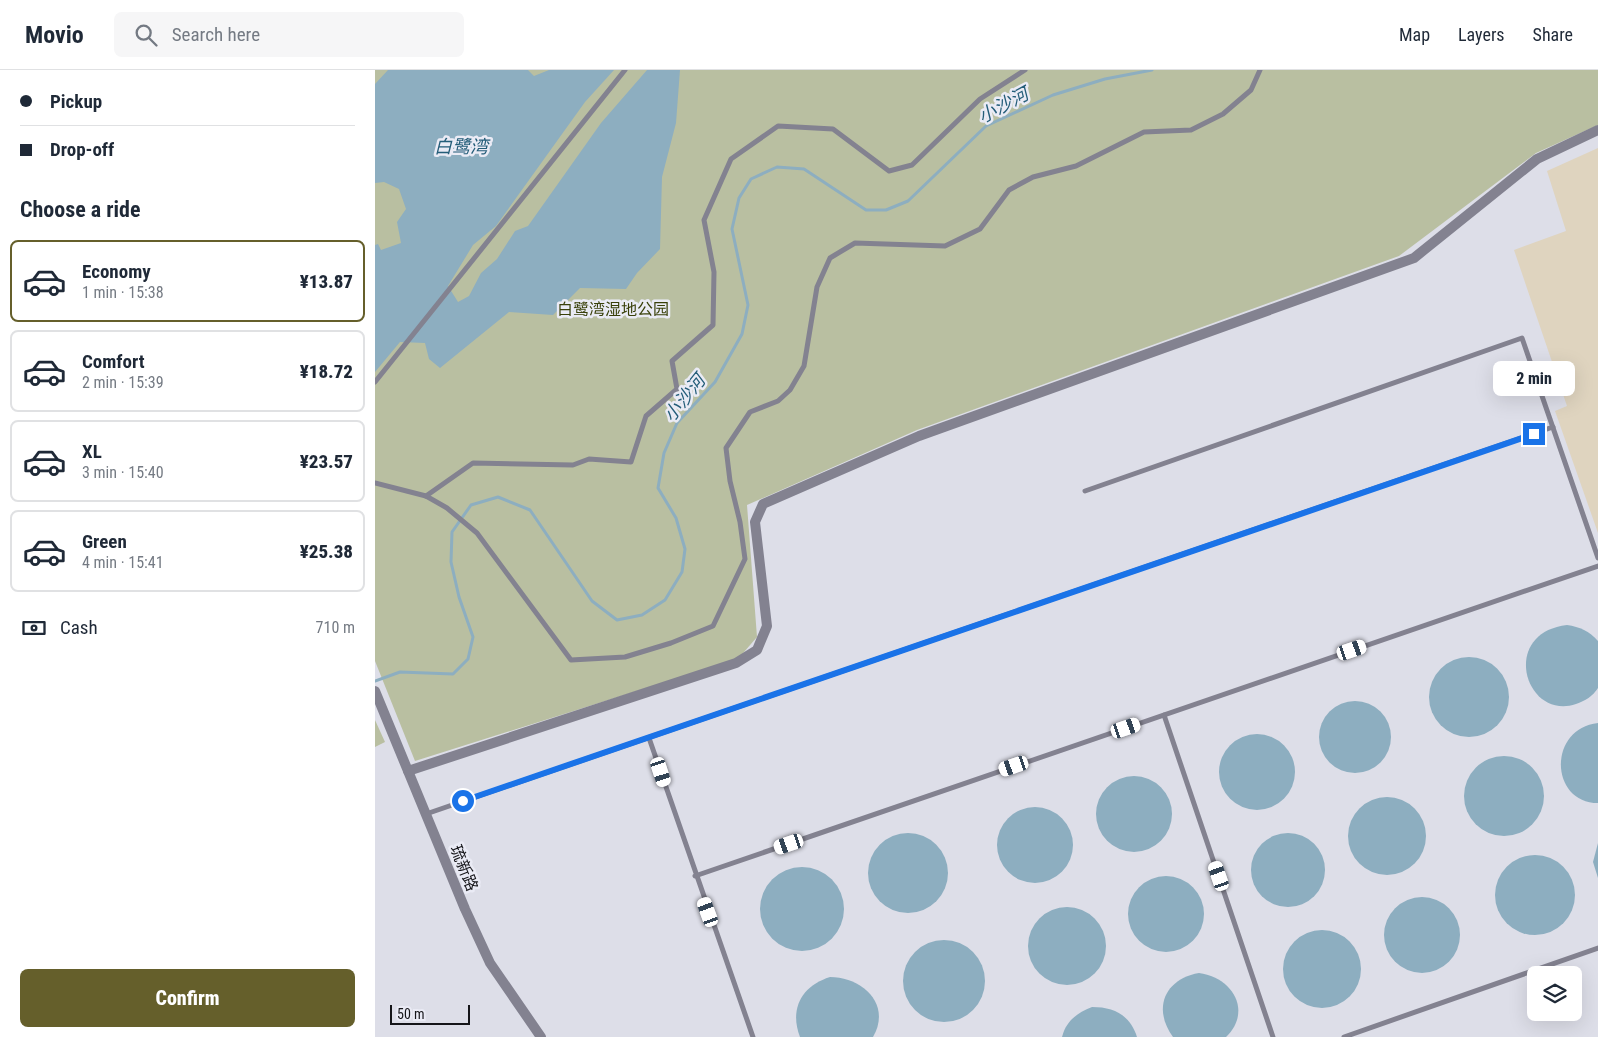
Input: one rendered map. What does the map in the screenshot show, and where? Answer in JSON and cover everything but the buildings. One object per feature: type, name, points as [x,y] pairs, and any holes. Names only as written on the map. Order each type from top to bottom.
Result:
[{"type":"street","points":[[408,771],[736,663],[757,650],[767,626],[755,522],[763,504],[919,436],[1414,258],[1537,159],[1598,130]]},
{"type":"street","name":"琉新路","points":[[377,696],[490,963],[541,1037]]},
{"type":"lane","points":[[375,382],[625,70]]},
{"type":"lane","points":[[426,496],[473,463],[573,465],[589,459],[631,462],[646,416],[677,389],[672,361],[713,325],[714,272],[704,220],[731,159],[778,126],[833,129],[889,171],[912,165],[980,99],[1025,70]]},
{"type":"lane","points":[[375,483],[426,496],[447,508],[477,533],[571,660],[625,657],[671,643],[713,626],[745,559],[740,522],[730,481],[726,448],[750,412],[777,401],[791,390],[804,366],[817,287],[830,258],[855,243],[945,246],[980,229],[1009,190],[1033,177],[1076,166],[1144,132],[1191,130],[1223,114],[1251,90],[1260,70]]},
{"type":"lane","points":[[1085,491],[1522,338],[1598,558]]},
{"type":"lane","points":[[426,814],[1553,427]]},
{"type":"lane","points":[[695,876],[1598,566]]},
{"type":"lane","points":[[1163,715],[1273,1037]]},
{"type":"lane","points":[[649,738],[695,876],[753,1037]]},
{"type":"lane","points":[[1344,1037],[1598,948]]},
{"type":"shaded area","points":[[1598,148],[1598,533],[1555,411],[1567,406],[1514,250],[1566,231],[1547,171]]},
{"type":"green space","name":"白鹭湾湿地公园","points":[[375,70],[1598,70],[1598,125],[1536,153],[1399,256],[917,430],[747,505],[757,637],[738,659],[415,761],[375,661]]},
{"type":"green space","points":[[375,720],[385,742],[375,747]]},
{"type":"water","name":"白鹭湾","points":[[388,70],[528,70],[534,76],[549,70],[614,70],[585,102],[496,226],[473,245],[448,286],[458,302],[469,296],[481,273],[497,259],[515,231],[528,226],[601,123],[647,70],[680,70],[676,123],[662,177],[660,249],[637,273],[626,289],[580,288],[553,315],[509,312],[440,368],[429,359],[425,343],[400,342],[375,372],[375,245],[378,244],[381,250],[401,243],[397,222],[406,209],[399,189],[384,182],[375,183],[375,84]]},
{"type":"water","points":[[1567,625],[1584,630],[1598,641],[1598,688],[1583,701],[1576,704],[1558,706],[1544,700],[1533,689],[1527,674],[1527,658],[1533,643],[1546,631]]},
{"type":"water","points":[[1469,657],[1484,660],[1497,669],[1506,682],[1509,697],[1506,712],[1497,725],[1484,734],[1469,737],[1454,734],[1441,725],[1432,712],[1429,697],[1432,682],[1441,669],[1454,660]]},
{"type":"water","points":[[1362,701],[1381,711],[1389,723],[1391,737],[1389,751],[1381,763],[1369,771],[1348,773],[1329,763],[1321,751],[1319,730],[1329,711],[1341,703]]},
{"type":"water","points":[[1598,723],[1598,803],[1582,800],[1571,791],[1563,779],[1561,765],[1563,751],[1570,738],[1581,728]]},
{"type":"water","points":[[1250,734],[1264,734],[1278,740],[1289,751],[1295,765],[1292,787],[1284,799],[1264,810],[1250,810],[1236,804],[1225,793],[1219,779],[1219,765],[1225,751],[1236,740]]},
{"type":"water","points":[[1504,756],[1519,759],[1532,768],[1541,781],[1544,796],[1541,811],[1532,824],[1519,833],[1504,836],[1489,833],[1476,824],[1467,811],[1464,796],[1467,781],[1476,768],[1489,759]]},
{"type":"water","points":[[1127,776],[1141,776],[1155,782],[1166,793],[1170,799],[1172,814],[1170,829],[1161,841],[1149,850],[1127,852],[1113,846],[1102,835],[1096,821],[1096,807],[1102,793],[1113,782]]},
{"type":"water","points":[[1387,797],[1402,800],[1415,808],[1423,821],[1426,836],[1423,851],[1415,864],[1402,872],[1387,875],[1372,872],[1359,864],[1351,851],[1348,836],[1351,821],[1359,808],[1372,800]]},
{"type":"water","points":[[1043,807],[1056,813],[1067,824],[1073,837],[1071,860],[1056,877],[1043,883],[1027,883],[1014,877],[999,860],[997,837],[1003,824],[1020,809]]},
{"type":"water","points":[[900,833],[916,833],[937,844],[948,865],[948,881],[937,902],[916,913],[900,913],[886,907],[874,895],[868,881],[868,865],[874,851],[886,839]]},
{"type":"water","points":[[1281,833],[1295,833],[1309,839],[1319,849],[1325,863],[1325,877],[1319,891],[1309,901],[1295,907],[1281,907],[1267,901],[1257,891],[1251,877],[1251,863],[1257,849],[1267,839]]},
{"type":"water","points":[[1598,843],[1598,878],[1593,862]]},
{"type":"water","points":[[1535,855],[1550,858],[1563,867],[1572,880],[1575,895],[1572,910],[1563,923],[1550,932],[1535,935],[1520,932],[1507,923],[1498,910],[1495,895],[1498,880],[1507,867],[1520,858]]},
{"type":"water","points":[[794,867],[810,867],[826,874],[837,885],[844,901],[841,925],[832,939],[826,944],[810,951],[794,951],[778,944],[767,933],[760,917],[760,901],[767,885],[778,874]]},
{"type":"water","points":[[1166,876],[1181,879],[1193,887],[1201,899],[1204,914],[1201,929],[1193,941],[1181,949],[1166,952],[1151,949],[1139,941],[1131,929],[1128,914],[1131,899],[1139,887],[1151,879]]},
{"type":"water","points":[[1422,897],[1437,900],[1449,908],[1457,920],[1460,935],[1457,950],[1449,962],[1437,970],[1422,973],[1407,970],[1395,962],[1387,950],[1384,935],[1387,920],[1395,908],[1407,900]]},
{"type":"water","points":[[1067,907],[1082,910],[1099,924],[1103,931],[1106,946],[1103,961],[1089,978],[1082,982],[1067,985],[1052,982],[1035,968],[1031,961],[1028,946],[1031,931],[1045,914],[1052,910]]},
{"type":"water","points":[[1322,930],[1337,933],[1349,942],[1358,954],[1361,969],[1358,984],[1349,996],[1337,1005],[1322,1008],[1307,1005],[1295,996],[1286,984],[1283,969],[1286,954],[1295,942],[1307,933]]},
{"type":"water","points":[[944,940],[960,943],[973,952],[982,965],[985,981],[982,997],[973,1010],[960,1019],[944,1022],[928,1019],[915,1010],[906,997],[903,981],[906,965],[915,952],[928,943]]},
{"type":"water","points":[[1199,973],[1221,981],[1235,997],[1238,1006],[1238,1017],[1234,1027],[1226,1037],[1173,1037],[1167,1026],[1163,1016],[1165,996],[1178,981]]},
{"type":"water","points":[[830,977],[842,978],[853,982],[863,987],[871,995],[879,1014],[878,1025],[873,1037],[800,1037],[796,1017],[800,999],[812,986]]},
{"type":"water","points":[[1092,1007],[1100,1007],[1120,1014],[1130,1023],[1137,1037],[1062,1037],[1066,1026],[1073,1018]]},
{"type":"waterway","name":"小沙河","points":[[375,681],[400,672],[453,674],[468,659],[473,637],[459,597],[451,562],[452,532],[471,505],[498,497],[530,510],[592,601],[617,620],[642,615],[665,600],[682,572],[685,549],[676,518],[658,488],[664,453],[677,423],[715,382],[742,334],[748,305],[732,229],[739,198],[751,179],[777,167],[804,169],[866,210],[886,210],[908,201],[986,126],[1053,95],[1105,79],[1152,70]]},
{"type":"route","points":[[463,801],[1534,434]]}]
